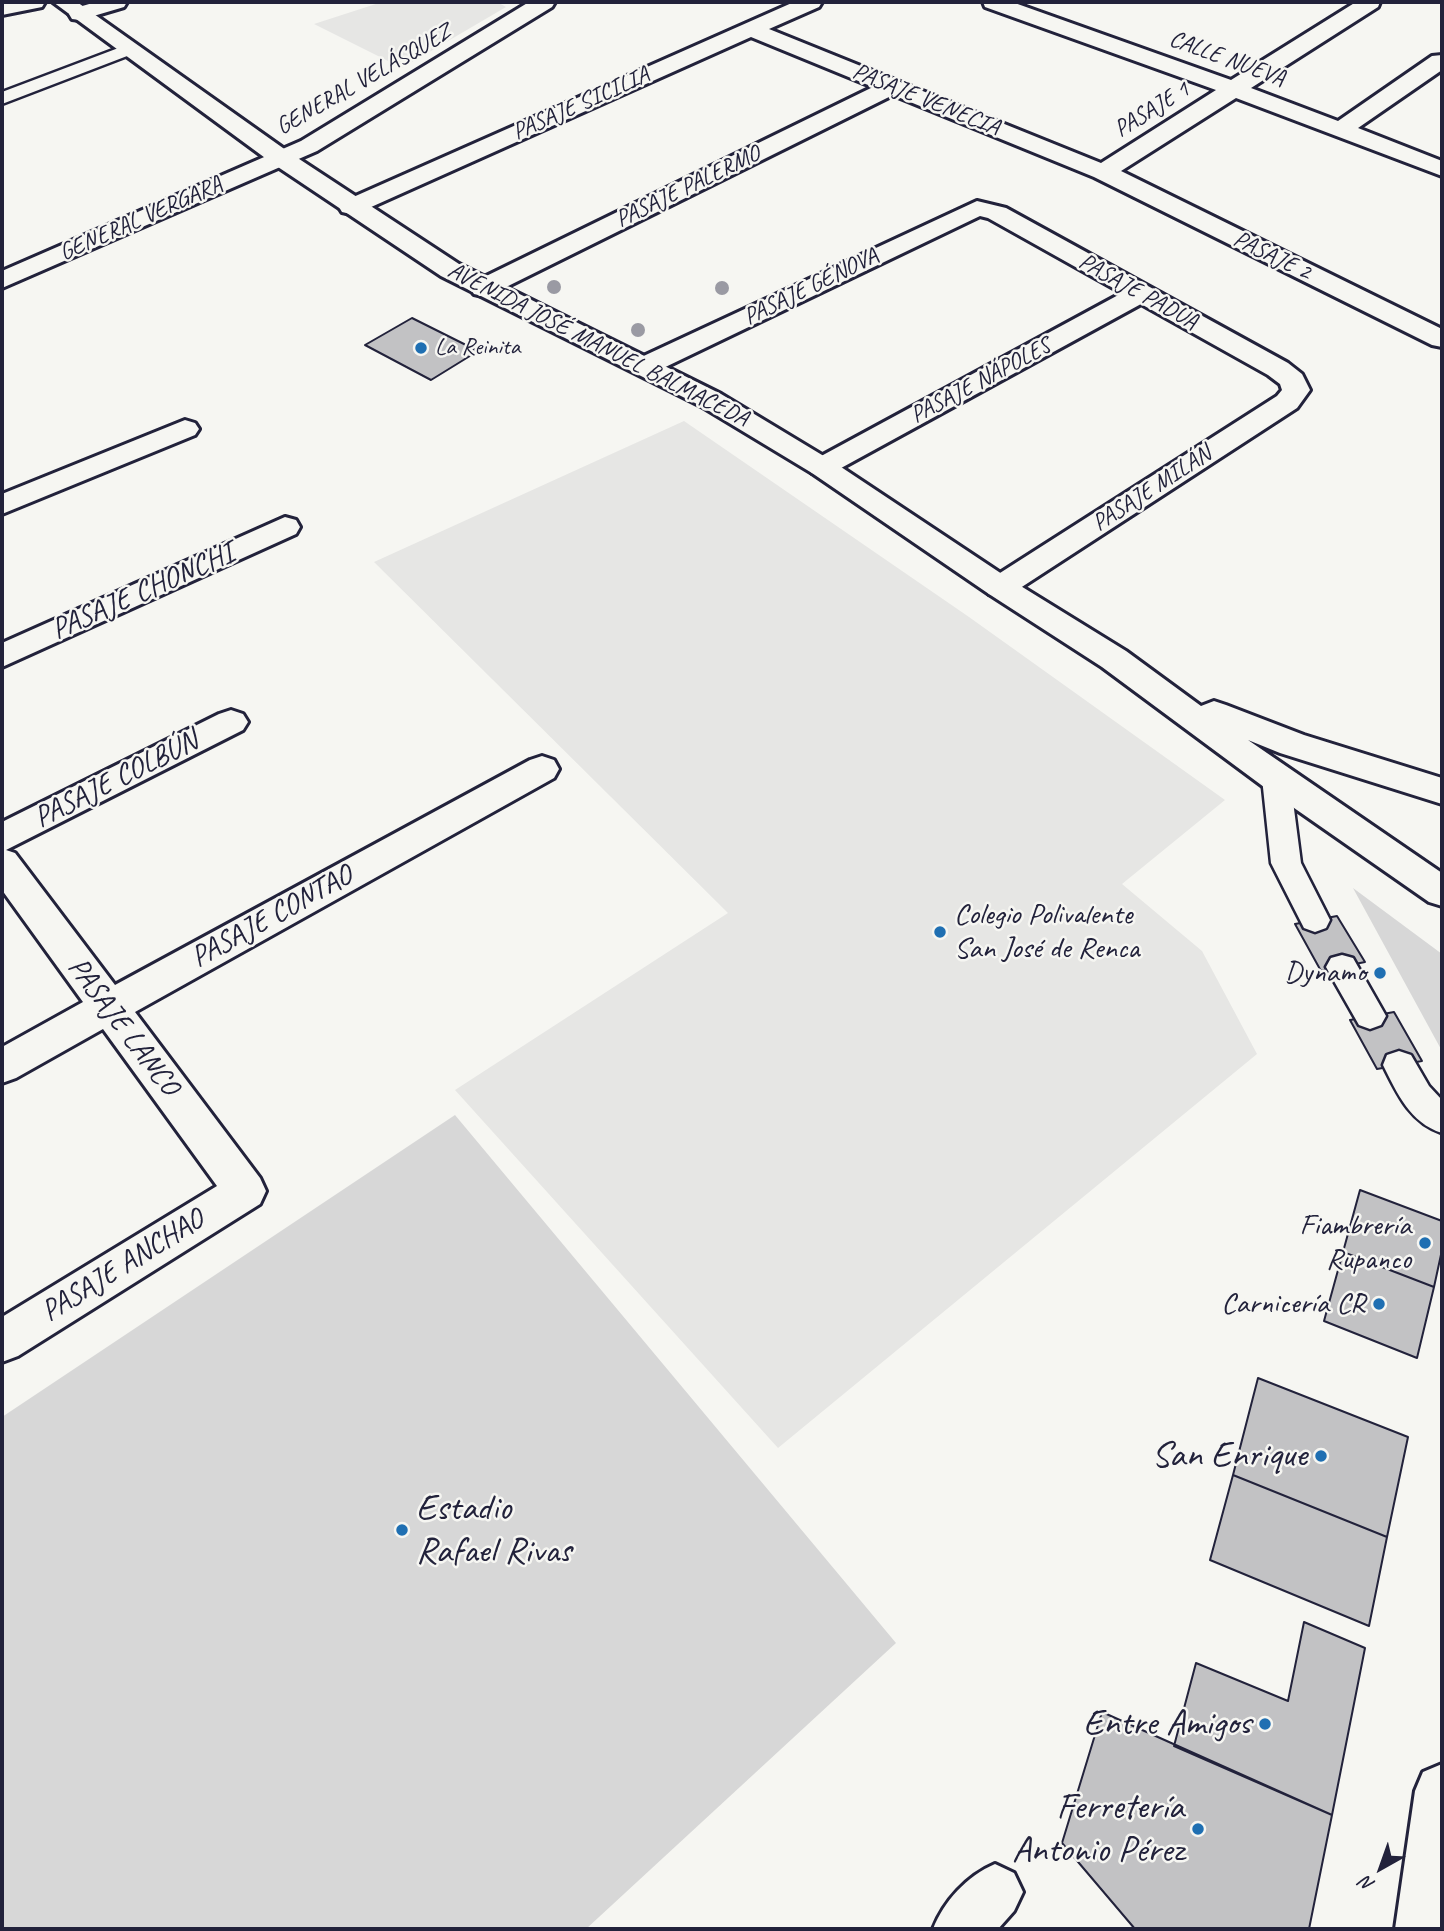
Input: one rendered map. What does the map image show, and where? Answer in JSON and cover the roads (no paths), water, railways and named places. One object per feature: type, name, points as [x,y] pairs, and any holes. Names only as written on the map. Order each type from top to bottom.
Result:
[{"type":"street","points":[[2,9],[34,2]]},
{"type":"street","points":[[71,8],[116,2]]},
{"type":"street","name":"PASAJE SICILIA","points":[[351,207],[811,2]]},
{"type":"street","name":"CALLE NUEVA","points":[[993,2],[1234,89],[1442,169]]},
{"type":"street","name":"PASAJE 1","points":[[1103,172],[1370,2]]},
{"type":"street","name":"GENERAL VELÁSQUEZ","points":[[281,158],[329,135],[535,4]]},
{"type":"street","name":"AVENIDA JOSÉ MANUEL BALMACEDA","points":[[71,8],[351,207],[450,271],[711,400],[822,467],[1140,677],[1276,778],[1442,892]]},
{"type":"street","name":"PASAJE VENECIA","points":[[749,28],[1103,172]]},
{"type":"street","points":[[1340,130],[1440,61]]},
{"type":"street","name":"PASAJE PALERMO","points":[[483,288],[892,86]]},
{"type":"street","name":"GENERAL VERGARA","points":[[2,280],[281,158]]},
{"type":"street","name":"PASAJE 2","points":[[1103,172],[1442,339]]},
{"type":"street","name":"PASAJE PADUA","points":[[977,208],[997,212],[1278,369],[1295,385]]},
{"type":"street","name":"PASAJE GÉNOVA","points":[[645,366],[977,208]]},
{"type":"street","name":"PASAJE NÁPOLES","points":[[822,467],[1140,294]]},
{"type":"street","name":"PASAJE MILÁN","points":[[1000,587],[1287,402],[1295,394],[1295,385]]},
{"type":"street","points":[[2,505],[185,429]]},
{"type":"street","name":"PASAJE CHONCHI","points":[[2,656],[285,527]]},
{"type":"street","name":"AVENIDA JOSÉ MANUEL BALMACEDA","points":[[1140,677],[1254,730],[1442,791]]},
{"type":"street","name":"PASAJE COLBÚN","points":[[2,838],[231,722]]},
{"type":"street","name":"PASAJE CONTAO","points":[[2,1066],[542,768]]},
{"type":"street","name":"PASAJE LANCO","points":[[2,863],[245,1191]]},
{"type":"street","name":"PASAJE ANCHAO","points":[[2,1342],[245,1191]]},
{"type":"street","points":[[1423,1929],[1442,1791]]},
{"type":"lane","points":[[2,98],[71,72],[96,58],[129,49]]},
{"type":"lane","points":[[1276,778],[1286,863],[1315,920]]},
{"type":"lane","points":[[1342,967],[1370,1016]]},
{"type":"lane","points":[[1399,1065],[1416,1096],[1442,1119]]},
{"type":"place","name":"La Reinita","points":[[421,348]]},
{"type":"place","name":"Colegio Polivalente San José de Renca","points":[[940,932]]},
{"type":"place","name":"Dynamo","points":[[1380,973]]},
{"type":"place","name":"Fiambrería Rupanco","points":[[1425,1243]]},
{"type":"place","name":"Carnicería CR","points":[[1379,1304]]},
{"type":"place","name":"San Enrique","points":[[1321,1456]]},
{"type":"place","name":"Estadio Rafael Rivas","points":[[402,1530]]},
{"type":"place","name":"Entre Amigos","points":[[1265,1724]]},
{"type":"place","name":"Ferretería Antonio Pérez","points":[[1198,1829]]}]
